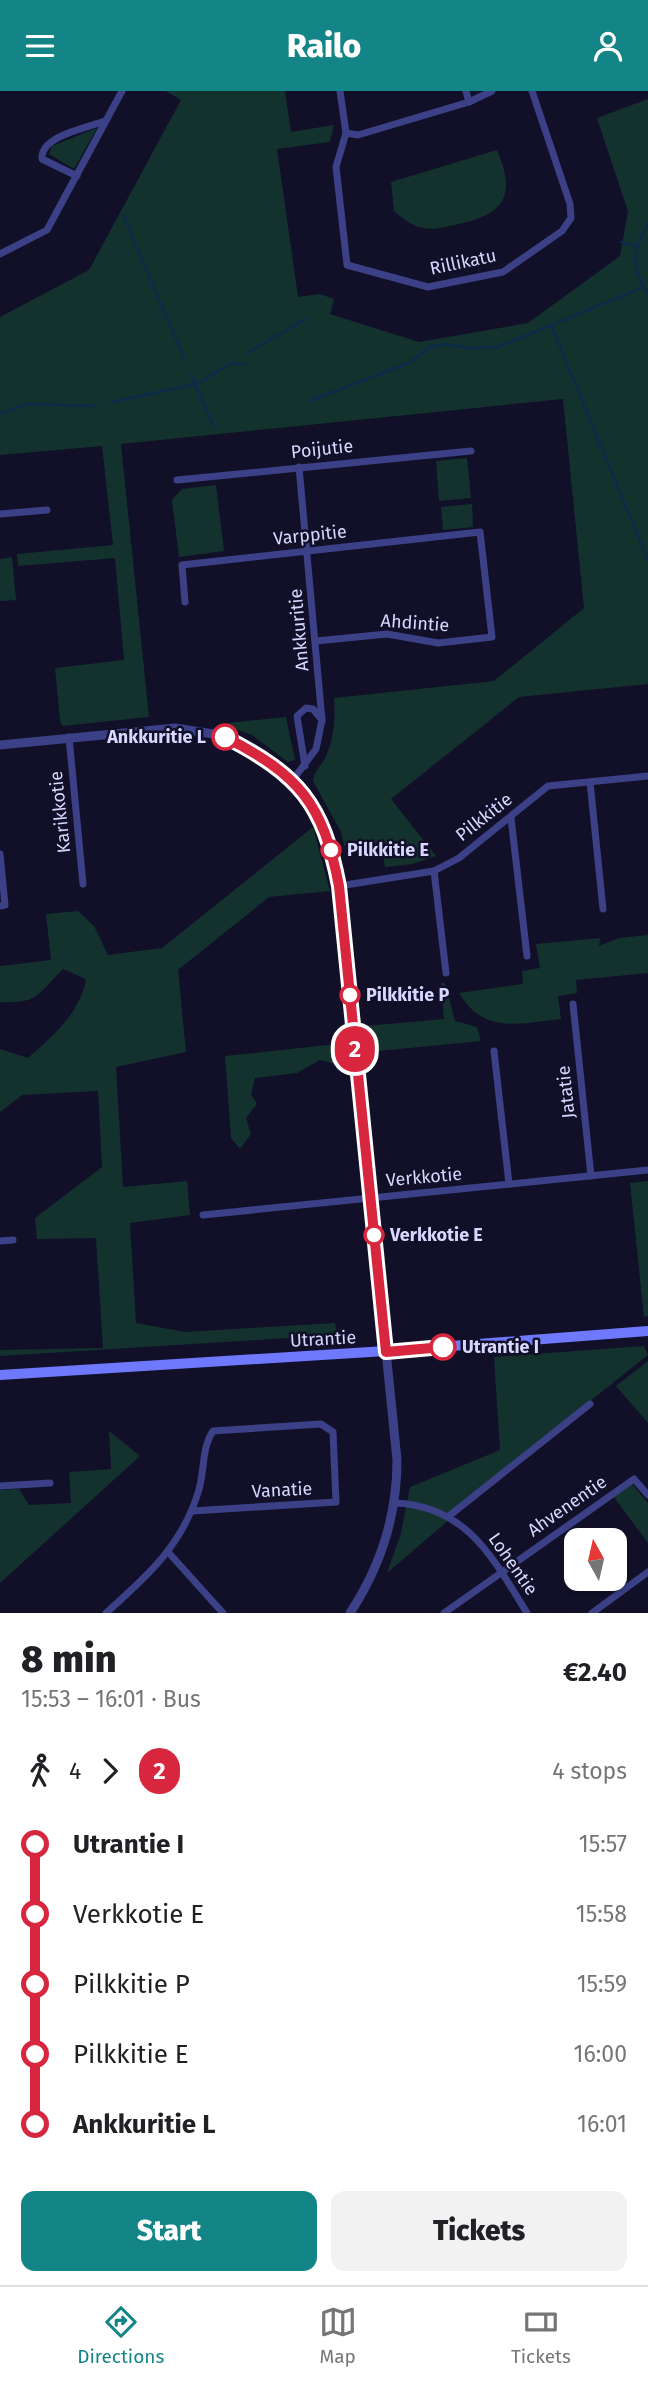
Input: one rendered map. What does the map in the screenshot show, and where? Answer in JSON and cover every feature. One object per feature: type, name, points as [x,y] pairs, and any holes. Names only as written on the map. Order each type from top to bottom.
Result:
[{"type":"main road","name":"Utrantie","points":[[0,1375],[386,1352],[648,1331]]},
{"type":"street","points":[[0,254],[47,230],[121,91]]},
{"type":"street","points":[[340,91],[346,133],[358,135],[470,102],[492,91]]},
{"type":"street","points":[[466,91],[470,102]]},
{"type":"street","name":"Rillikatu","points":[[346,133],[336,167],[347,265],[428,287],[503,272],[562,231],[571,218],[570,204],[532,91]]},
{"type":"street","points":[[77,176],[42,159],[41,151],[46,142],[106,121]]},
{"type":"street","name":"Poijutie","points":[[177,480],[471,451]]},
{"type":"street","name":"Ankkuritie","points":[[292,781],[316,749],[322,720],[299,467]]},
{"type":"street","points":[[0,515],[47,510]]},
{"type":"street","name":"Varppitie","points":[[185,602],[181,565],[480,532]]},
{"type":"street","name":"Ahdintie","points":[[316,641],[387,634],[438,643],[492,637],[480,532]]},
{"type":"street","points":[[305,766],[296,716],[306,708],[318,713],[322,720]]},
{"type":"street","points":[[0,745],[175,728],[220,735],[257,753],[292,781],[306,796],[325,831],[339,886],[397,1459],[395,1503],[379,1561],[350,1613]]},
{"type":"street","name":"Karikkotie","points":[[69,737],[83,884]]},
{"type":"street","name":"Pilkkitie","points":[[339,886],[434,871],[458,857],[548,786],[648,776]]},
{"type":"street","points":[[590,782],[603,909]]},
{"type":"street","points":[[511,817],[527,956]]},
{"type":"street","points":[[0,854],[3,906]]},
{"type":"street","points":[[434,871],[446,973]]},
{"type":"street","name":"Jatatie","points":[[573,1004],[590,1176]]},
{"type":"street","points":[[494,1051],[509,1184]]},
{"type":"street","name":"Verkkotie","points":[[203,1215],[648,1170]]},
{"type":"street","points":[[0,1241],[13,1240]]},
{"type":"street","points":[[449,1516],[590,1405]]},
{"type":"street","name":"Vanatie","points":[[321,1424],[333,1432],[336,1502],[192,1511],[202,1480],[206,1441],[213,1431],[321,1424]]},
{"type":"street","name":"Ahvenentie","points":[[501,1571],[634,1479],[648,1495]]},
{"type":"street","points":[[0,1486],[50,1483]]},
{"type":"street","name":"Lohentie","points":[[395,1503],[428,1508],[449,1516],[479,1540],[527,1613]]},
{"type":"street","points":[[110,1612],[169,1553],[192,1511]]},
{"type":"street","points":[[169,1553],[223,1613]]},
{"type":"street","points":[[444,1613],[501,1571]]},
{"type":"street","points":[[592,1613],[648,1572]]},
{"type":"green space","points":[[166,91],[285,91],[291,132],[334,125],[330,142],[277,149],[298,297],[320,294],[334,299],[330,314],[419,342],[528,323],[620,256],[628,211],[597,118],[648,99],[648,684],[519,697],[391,799],[436,856],[412,864],[385,867],[381,842],[344,846],[341,832],[313,781],[331,741],[334,698],[494,681],[584,608],[563,399],[121,444],[149,717],[62,726],[55,668],[124,660],[115,558],[18,566],[17,554],[113,545],[102,446],[0,455],[0,317],[89,270],[181,100]]},
{"type":"green space","points":[[97,128],[74,169],[49,154],[52,146]]},
{"type":"green space","points":[[497,150],[503,165],[506,190],[497,208],[487,214],[475,220],[431,229],[417,227],[394,211],[391,182]]},
{"type":"green space","points":[[467,458],[471,498],[439,501],[436,461]]},
{"type":"green space","points":[[216,485],[224,551],[179,557],[172,500],[182,489]]},
{"type":"green space","points":[[472,504],[473,527],[443,530],[441,507]]},
{"type":"green space","points":[[12,557],[16,600],[0,601],[0,559]]},
{"type":"green space","points":[[286,717],[295,760],[288,762],[252,735],[226,726],[228,723]]},
{"type":"green space","points":[[313,827],[330,891],[269,897],[178,970],[186,1052],[116,1067],[123,1187],[187,1181],[190,1215],[130,1223],[136,1323],[185,1332],[335,1323],[337,1335],[0,1356],[0,1350],[103,1348],[96,1238],[37,1239],[35,1218],[102,1167],[98,1091],[22,1095],[0,1112],[0,1049],[28,1058],[72,1013],[86,979],[63,969],[36,996],[22,1001],[0,1002],[0,966],[51,960],[46,914],[78,911],[94,926],[108,955],[162,948]]},
{"type":"green space","points":[[648,935],[648,973],[576,980],[577,993],[558,996],[561,1019],[517,1024],[491,1021],[469,1006],[459,993],[523,984],[522,971],[540,968],[536,944],[600,938],[599,946],[619,938]]},
{"type":"green space","points":[[441,983],[445,983],[455,1021],[477,1027],[481,1041],[368,1052],[366,1026],[444,1019]]},
{"type":"green space","points":[[328,1045],[342,1047],[345,1060],[340,1065],[320,1060],[297,1073],[255,1078],[251,1094],[257,1104],[246,1118],[251,1134],[240,1149],[231,1138],[225,1056]]},
{"type":"green space","points":[[648,1181],[648,1316],[644,1317],[630,1183]]},
{"type":"green space","points":[[644,1346],[648,1355],[456,1508],[449,1520],[387,1573],[401,1533],[410,1487],[500,1450],[494,1357]]},
{"type":"green space","points":[[648,1361],[648,1423],[616,1386]]},
{"type":"green space","points":[[109,1431],[140,1456],[0,1583],[0,1490],[19,1489],[29,1505],[71,1503],[69,1472],[111,1469]]},
{"type":"green space","points":[[632,1484],[648,1503],[648,1543],[613,1496]]},
{"type":"waterway","points":[[123,215],[185,360]]},
{"type":"waterway","points":[[648,223],[635,259],[638,274],[648,294]]},
{"type":"waterway","points":[[621,242],[636,246]]},
{"type":"waterway","points":[[309,401],[409,363],[430,347],[446,344],[468,348],[498,347],[644,287]]},
{"type":"waterway","points":[[247,353],[306,319]]},
{"type":"waterway","points":[[551,325],[648,560]]},
{"type":"waterway","points":[[112,402],[196,384],[232,363],[245,364]]},
{"type":"waterway","points":[[191,374],[214,427]]},
{"type":"waterway","points":[[0,414],[26,404],[95,406]]},
{"type":"bus line","name":"2","points":[[225,737],[276,766],[306,796],[325,831],[339,886],[386,1352],[443,1347]]},
{"type":"place","name":"Ankkuritie L","points":[[225,737]]},
{"type":"place","name":"Pilkkitie E","points":[[331,850]]},
{"type":"place","name":"Pilkkitie P","points":[[350,995]]},
{"type":"place","name":"Verkkotie E","points":[[374,1235]]},
{"type":"place","name":"Utrantie I","points":[[443,1347]]}]
